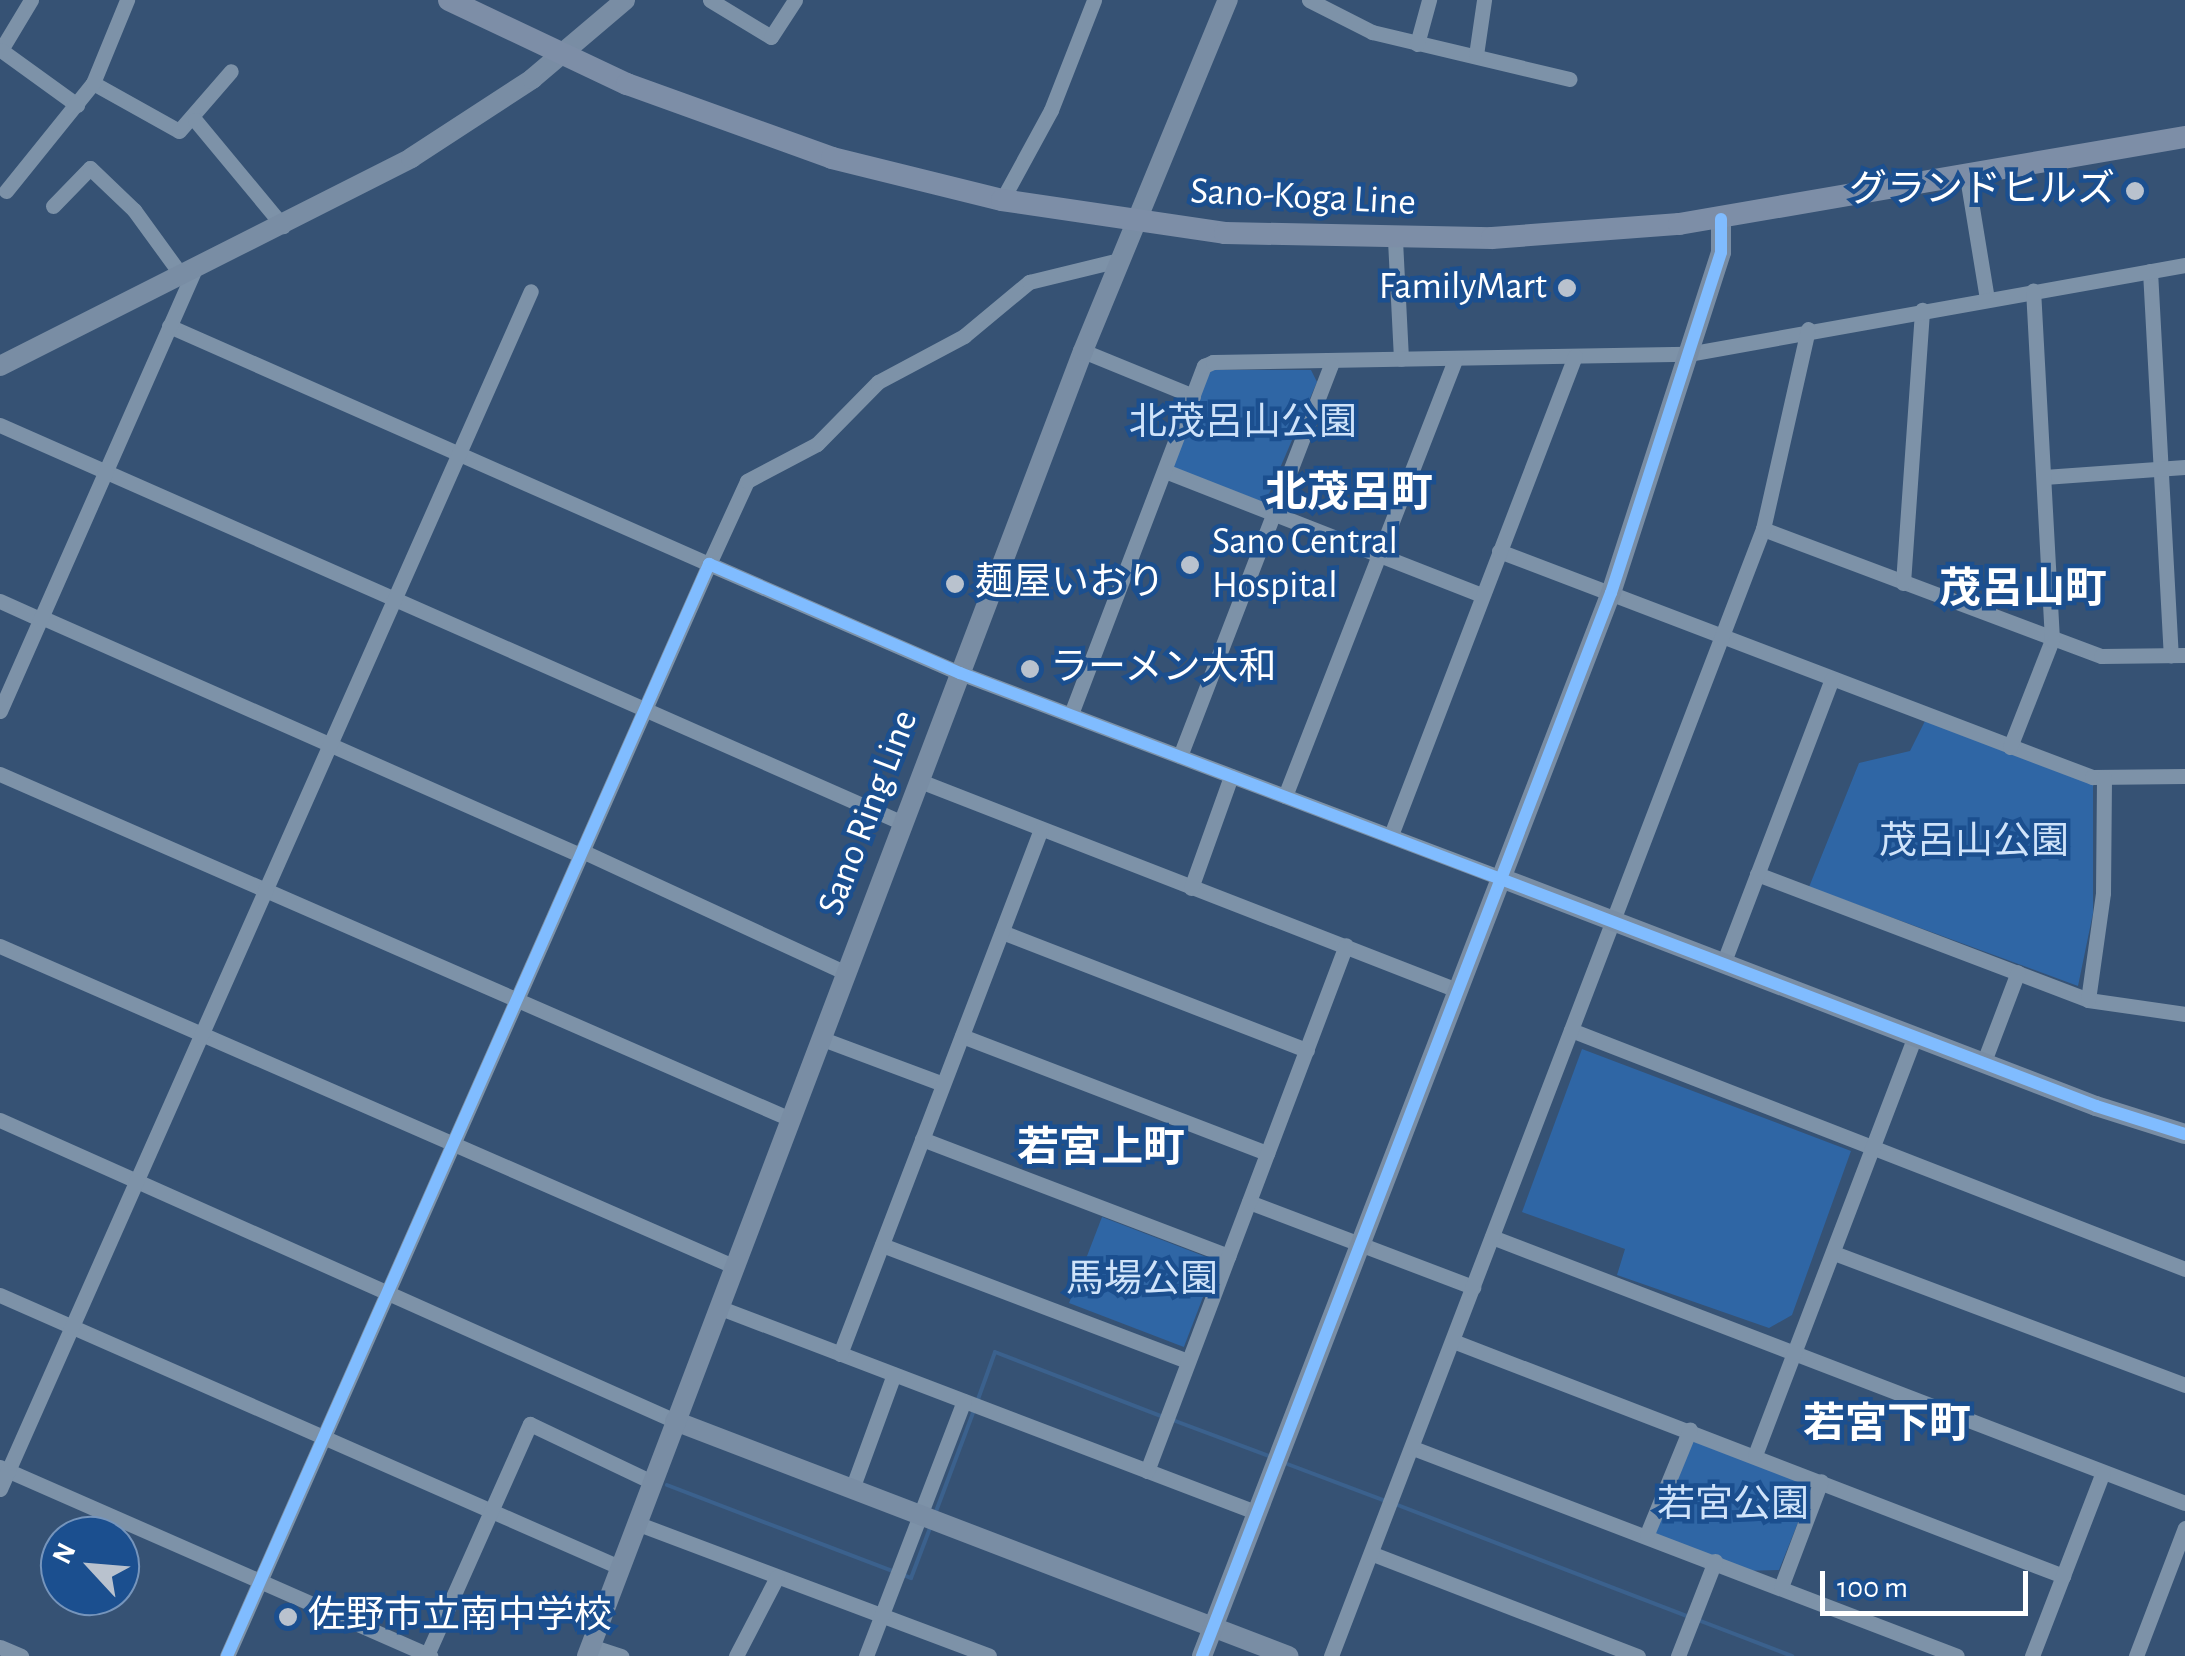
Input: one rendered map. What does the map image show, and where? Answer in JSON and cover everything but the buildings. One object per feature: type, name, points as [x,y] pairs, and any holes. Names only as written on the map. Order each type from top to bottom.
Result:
[{"type":"main road","name":"Sano-Koga Line","points":[[449,0],[562,56],[751,132],[1002,200],[1225,234],[1395,240],[1721,219],[2185,137]]},
{"type":"street","points":[[31,0],[1,50],[10,61],[77,104]]},
{"type":"street","points":[[6,191],[93,84],[127,0]]},
{"type":"street","points":[[0,366],[283,226],[451,134],[562,56],[625,0]]},
{"type":"street","points":[[710,0],[772,37],[795,0]]},
{"type":"street","points":[[1002,200],[1051,110],[1094,0]]},
{"type":"street","name":"Sano Ring Line","points":[[589,1651],[1083,352],[1228,0]]},
{"type":"street","points":[[1309,0],[1372,32],[1569,79]]},
{"type":"street","points":[[1417,44],[1429,0]]},
{"type":"street","points":[[1476,55],[1484,0]]},
{"type":"street","points":[[0,76],[10,61]]},
{"type":"street","points":[[93,84],[180,131],[196,120],[231,70]]},
{"type":"street","points":[[196,120],[283,226]]},
{"type":"street","points":[[53,206],[90,168],[134,210],[188,272]]},
{"type":"street","points":[[1967,178],[1987,299]]},
{"type":"street","points":[[1202,1656],[1610,594],[1721,252],[1721,219]]},
{"type":"street","points":[[1395,240],[1402,360]]},
{"type":"street","points":[[227,1656],[747,481],[817,444],[878,382],[964,336],[1029,282],[1119,260]]},
{"type":"street","points":[[1071,714],[1204,366],[1213,362],[1331,364],[1688,354],[2185,265]]},
{"type":"street","points":[[1764,529],[2101,656],[2178,655],[2159,468],[2150,271]]},
{"type":"street","points":[[0,711],[169,326],[188,272]]},
{"type":"street","points":[[0,1489],[4,1469],[72,1326],[531,291]]},
{"type":"street","points":[[2010,747],[2052,640],[2033,291]]},
{"type":"street","points":[[1903,583],[1922,310]]},
{"type":"street","points":[[169,326],[960,673],[1983,1064],[2185,1134]]},
{"type":"street","points":[[1331,1656],[1764,529],[1808,330]]},
{"type":"street","points":[[1083,352],[1193,396]]},
{"type":"street","points":[[1392,835],[1575,356]]},
{"type":"street","points":[[1285,796],[1454,359]]},
{"type":"street","points":[[1180,756],[1331,364]]},
{"type":"street","points":[[0,425],[903,823]]},
{"type":"street","points":[[2044,477],[2185,466]]},
{"type":"street","points":[[1165,471],[1482,595]]},
{"type":"street","points":[[1499,551],[2010,747],[2104,777],[2185,776]]},
{"type":"street","points":[[0,601],[846,973]]},
{"type":"street","points":[[1723,964],[1832,680]]},
{"type":"street","points":[[0,774],[790,1119]]},
{"type":"street","points":[[1192,888],[1232,776]]},
{"type":"street","points":[[2088,1000],[2103,893],[2104,777]]},
{"type":"street","points":[[920,782],[1458,990]]},
{"type":"street","points":[[840,1354],[1041,829]]},
{"type":"street","points":[[1757,874],[2088,1000],[2185,1014]]},
{"type":"street","points":[[1002,932],[1307,1050]]},
{"type":"street","points":[[1147,1471],[1346,945]]},
{"type":"street","points":[[0,946],[733,1266]]},
{"type":"street","points":[[1983,1064],[2018,972]]},
{"type":"street","points":[[1571,1030],[1872,1151],[2185,1269]]},
{"type":"street","points":[[962,1036],[1267,1154]]},
{"type":"street","points":[[1755,1455],[1915,1037]]},
{"type":"street","points":[[820,1038],[943,1084]]},
{"type":"street","points":[[0,1120],[389,1290],[675,1422],[1288,1656]]},
{"type":"street","points":[[922,1139],[1228,1256]]},
{"type":"street","points":[[1249,1202],[1473,1287]]},
{"type":"street","points":[[1492,1237],[2185,1503]]},
{"type":"street","points":[[882,1245],[1188,1361]]},
{"type":"street","points":[[1834,1253],[2185,1385]]},
{"type":"street","points":[[0,1294],[619,1567]]},
{"type":"street","points":[[718,1308],[1258,1513]]},
{"type":"street","points":[[1453,1341],[1690,1429],[2063,1576]]},
{"type":"street","points":[[852,1489],[894,1374]]},
{"type":"street","points":[[866,1656],[964,1401]]},
{"type":"street","points":[[4,1469],[428,1655],[530,1424],[652,1482]]},
{"type":"street","points":[[1647,1534],[1690,1429]]},
{"type":"street","points":[[1413,1448],[1647,1534],[1957,1656]]},
{"type":"street","points":[[2032,1656],[2103,1472]]},
{"type":"street","points":[[1781,1587],[1821,1481]]},
{"type":"street","points":[[636,1523],[989,1656]]},
{"type":"street","points":[[2136,1656],[2185,1528]]},
{"type":"street","points":[[1372,1554],[1638,1656]]},
{"type":"street","points":[[1678,1656],[1715,1560]]},
{"type":"street","points":[[736,1656],[777,1577]]},
{"type":"street","points":[[0,1647],[21,1656]]},
{"type":"street","points":[[589,1651],[621,1656]]},
{"type":"green space","name":"北茂呂山公園","points":[[1209,370],[1311,370],[1317,382],[1265,503],[1172,467]]},
{"type":"green space","name":"茂呂山公園","points":[[1925,721],[2093,784],[2093,913],[2078,986],[1809,887],[1859,763],[1910,751]]},
{"type":"green space","points":[[1582,1049],[1851,1151],[1792,1315],[1769,1328],[1617,1275],[1625,1249],[1522,1212]]},
{"type":"green space","name":"馬場公園","points":[[1102,1217],[1217,1261],[1184,1347],[1069,1303]]},
{"type":"green space","name":"若宮公園","points":[[1691,1432],[1808,1480],[1811,1490],[1779,1570],[1740,1571],[1650,1532]]},
{"type":"waterway","points":[[977,1402],[995,1352],[1161,1416]]},
{"type":"waterway","points":[[935,1514],[974,1410]]},
{"type":"waterway","points":[[1170,1419],[1269,1456]]},
{"type":"waterway","points":[[1282,1462],[1386,1501]]},
{"type":"waterway","points":[[667,1485],[892,1571]]},
{"type":"waterway","points":[[1395,1504],[1689,1617]]},
{"type":"waterway","points":[[901,1574],[911,1578],[930,1528]]},
{"type":"waterway","points":[[1698,1620],[1792,1656]]},
{"type":"cycle path","points":[[1202,1656],[1611,593],[1721,252],[1721,219]]},
{"type":"cycle path","points":[[227,1656],[709,564],[960,673],[2096,1106],[2185,1134]]},
{"type":"place","name":"グランドヒルズ","points":[[2135,191]]},
{"type":"place","name":"FamilyMart","points":[[1567,288]]},
{"type":"place","name":"Sano Central Hospital","points":[[1190,565]]},
{"type":"place","name":"麺屋いおり","points":[[955,584]]},
{"type":"place","name":"ラーメン大和","points":[[1030,669]]},
{"type":"place","name":"佐野市立南中学校","points":[[288,1617]]},
{"type":"district","name":"北茂呂町","points":[[1349,493]]},
{"type":"district","name":"茂呂山町","points":[[2023,589]]},
{"type":"district","name":"若宮上町","points":[[1101,1148]]},
{"type":"district","name":"若宮下町","points":[[1887,1424]]}]
